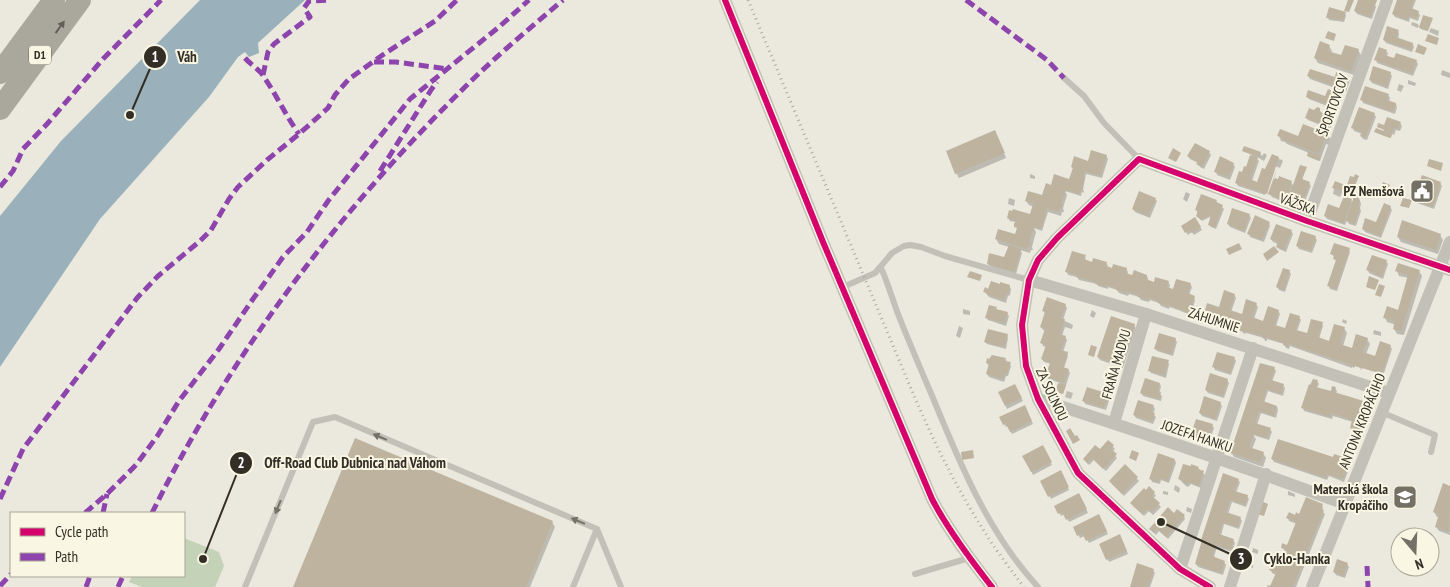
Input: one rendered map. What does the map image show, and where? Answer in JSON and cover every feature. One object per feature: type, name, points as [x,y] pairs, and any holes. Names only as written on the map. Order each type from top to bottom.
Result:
[{"type":"highway","name":"D1","points":[[0,73],[54,0]]},
{"type":"highway","name":"D1","points":[[0,109],[80,0]]},
{"type":"street","points":[[725,0],[823,242],[932,499],[942,518],[969,558],[992,587]]},
{"type":"street","name":"ŠPORTOVCOV","points":[[1307,221],[1387,0]]},
{"type":"street","name":"VÁŽSKA","points":[[1139,159],[1307,221],[1445,269]]},
{"type":"street","name":"ZA SOĽNOU","points":[[1139,159],[1057,238],[1038,260],[1029,280],[1022,325],[1026,366],[1038,398],[1078,473],[1180,569],[1210,587]]},
{"type":"street","name":"ANTONA KROPÁČIHO","points":[[1312,587],[1381,412],[1445,269],[1450,242]]},
{"type":"street","name":"ZÁHUMNIE","points":[[1029,280],[1146,314],[1389,393]]},
{"type":"street","name":"FRAŇA MADVU","points":[[1114,423],[1146,314]]},
{"type":"street","points":[[1180,569],[1253,348]]},
{"type":"street","name":"JOZEFA HANKU","points":[[1038,398],[1216,459],[1266,474],[1345,504]]},
{"type":"street","points":[[1230,587],[1266,474]]},
{"type":"lane","points":[[1064,78],[1084,96],[1104,124],[1139,159]]},
{"type":"lane","points":[[843,287],[870,276],[880,268],[892,253],[904,246],[910,245],[921,246],[946,256],[1029,280]]},
{"type":"lane","points":[[880,268],[888,283],[898,313],[967,477],[1012,555],[1038,587]]},
{"type":"lane","points":[[1381,412],[1434,435],[1431,452]]},
{"type":"lane","points":[[245,587],[313,422],[335,418],[597,529],[621,587]]},
{"type":"lane","points":[[573,587],[597,529]]},
{"type":"lane","points":[[915,574],[969,558]]},
{"type":"green space","points":[[185,538],[219,552],[224,566],[215,587],[142,587],[129,582],[132,577],[185,577]]},
{"type":"water","points":[[200,0],[305,0],[258,43],[259,53],[249,57],[245,52],[238,57],[209,97],[100,219],[0,367],[0,216],[61,141]]},
{"type":"building","points":[[1348,0],[1354,0],[1349,12],[1344,11]]},
{"type":"building","points":[[1358,0],[1377,0],[1370,17],[1354,11]]},
{"type":"building","points":[[1397,0],[1414,0],[1411,8],[1419,11],[1416,19],[1409,16],[1407,20],[1392,14]]},
{"type":"building","points":[[1329,7],[1346,12],[1343,20],[1326,18]]},
{"type":"building","points":[[1423,15],[1433,18],[1428,31],[1419,28]]},
{"type":"building","points":[[1387,26],[1399,30],[1396,37],[1413,43],[1411,50],[1383,40]]},
{"type":"building","points":[[1328,31],[1336,34],[1334,41],[1325,38]]},
{"type":"building","points":[[1428,34],[1439,38],[1437,45],[1425,41]]},
{"type":"building","points":[[1320,41],[1330,45],[1328,51],[1341,55],[1345,45],[1359,49],[1351,71],[1314,58]]},
{"type":"building","points":[[1418,44],[1427,48],[1424,55],[1415,52]]},
{"type":"building","points":[[1379,47],[1387,50],[1385,55],[1394,58],[1396,53],[1417,60],[1412,73],[1374,60]]},
{"type":"building","points":[[1373,66],[1391,72],[1387,87],[1369,80]]},
{"type":"building","points":[[1310,69],[1335,77],[1336,72],[1349,77],[1344,89],[1307,76]]},
{"type":"building","points":[[1365,86],[1389,94],[1387,100],[1396,103],[1393,112],[1360,100]]},
{"type":"building","points":[[1328,89],[1341,94],[1336,107],[1306,97],[1308,90],[1325,96]]},
{"type":"building","points":[[1317,107],[1320,108],[1320,112],[1325,114],[1326,110],[1334,113],[1329,127],[1305,118],[1309,108],[1314,110]]},
{"type":"building","points":[[1359,107],[1375,113],[1365,138],[1360,136],[1362,132],[1351,128]]},
{"type":"building","points":[[1387,117],[1401,122],[1398,129],[1394,127],[1392,133],[1377,127],[1378,123],[1384,125]]},
{"type":"building","points":[[1303,124],[1329,134],[1326,141],[1324,140],[1319,154],[1277,136],[1280,129],[1298,136]]},
{"type":"building","points":[[1376,128],[1392,134],[1390,138],[1374,132]]},
{"type":"building","points":[[995,130],[1005,153],[955,174],[946,151]]},
{"type":"building","points":[[1195,143],[1210,151],[1202,167],[1196,164],[1198,162],[1187,156]]},
{"type":"building","points":[[1244,146],[1261,152],[1259,157],[1242,151]]},
{"type":"building","points":[[1173,148],[1181,153],[1176,162],[1168,158]]},
{"type":"building","points":[[1091,150],[1107,155],[1100,176],[1085,171],[1083,190],[1079,194],[1066,190],[1061,204],[1063,205],[1062,208],[1058,212],[1047,208],[1041,229],[1034,227],[1029,242],[1031,243],[1027,249],[995,239],[998,229],[1015,234],[1017,228],[1014,227],[1014,223],[1018,222],[1007,218],[1009,210],[1012,211],[1013,209],[1030,214],[1033,204],[1025,201],[1028,191],[1042,195],[1046,183],[1051,185],[1054,174],[1069,179],[1073,168],[1071,167],[1074,156],[1088,161]]},
{"type":"building","points":[[1308,151],[1321,156],[1319,161],[1307,156]]},
{"type":"building","points":[[1272,154],[1279,157],[1267,194],[1235,183],[1239,171],[1242,172],[1244,166],[1246,167],[1250,155],[1258,157],[1250,179],[1257,182],[1262,168],[1265,169]]},
{"type":"building","points":[[1220,156],[1234,163],[1229,177],[1214,172]]},
{"type":"building","points":[[1429,159],[1443,163],[1441,171],[1427,166]]},
{"type":"building","points":[[1300,165],[1307,167],[1302,179],[1310,182],[1301,207],[1287,202]]},
{"type":"building","points":[[1355,174],[1359,176],[1354,188],[1347,185],[1350,176],[1354,177]]},
{"type":"building","points":[[1422,175],[1441,182],[1433,207],[1414,200],[1417,190],[1414,190],[1416,185],[1418,186]]},
{"type":"building","points":[[1279,176],[1292,181],[1285,201],[1268,194],[1275,178],[1278,179]]},
{"type":"building","points":[[1335,181],[1345,185],[1342,191],[1332,188]]},
{"type":"building","points":[[1383,182],[1390,185],[1385,195],[1379,192]]},
{"type":"building","points":[[1139,191],[1156,198],[1148,216],[1132,209]]},
{"type":"building","points":[[1355,193],[1359,194],[1357,199],[1360,200],[1358,206],[1360,207],[1355,224],[1346,221]]},
{"type":"building","points":[[1201,194],[1217,200],[1216,202],[1223,205],[1215,227],[1208,225],[1211,215],[1201,220],[1196,216],[1198,211],[1195,210]]},
{"type":"building","points":[[1344,196],[1352,199],[1344,223],[1324,216],[1328,204],[1339,208]]},
{"type":"building","points":[[1403,198],[1412,200],[1409,208],[1400,206]]},
{"type":"building","points":[[1384,203],[1391,206],[1380,236],[1362,229],[1365,218],[1376,222]]},
{"type":"building","points":[[1232,208],[1250,214],[1244,231],[1227,224]]},
{"type":"building","points":[[1255,215],[1270,222],[1262,240],[1247,234]]},
{"type":"building","points":[[1195,217],[1201,227],[1192,233],[1190,230],[1185,233],[1181,226]]},
{"type":"building","points":[[1402,220],[1441,234],[1436,250],[1397,237]]},
{"type":"building","points":[[1276,224],[1292,230],[1284,250],[1276,247],[1278,242],[1270,239]]},
{"type":"building","points":[[1301,231],[1316,236],[1311,251],[1296,246]]},
{"type":"building","points":[[1239,243],[1242,249],[1229,255],[1226,249]]},
{"type":"building","points":[[1334,243],[1350,248],[1336,289],[1327,286],[1336,260],[1333,259],[1334,255],[1330,254]]},
{"type":"building","points":[[1009,245],[1021,249],[1015,272],[987,264],[989,253],[1004,257]]},
{"type":"building","points":[[1274,246],[1279,252],[1267,261],[1263,254]]},
{"type":"building","points":[[1072,251],[1086,255],[1084,259],[1092,262],[1093,258],[1107,262],[1106,266],[1112,268],[1113,264],[1127,268],[1126,273],[1132,275],[1134,270],[1147,275],[1146,279],[1154,282],[1155,277],[1169,281],[1167,287],[1173,289],[1176,279],[1191,283],[1188,293],[1195,296],[1189,313],[1158,303],[1158,301],[1149,298],[1148,300],[1138,297],[1138,295],[1127,291],[1127,293],[1107,285],[1106,287],[1095,284],[1096,282],[1065,272]]},
{"type":"building","points":[[1372,255],[1387,260],[1382,276],[1375,275],[1375,273],[1366,270]]},
{"type":"building","points":[[1398,263],[1420,270],[1401,331],[1393,329],[1395,321],[1383,318],[1387,306],[1398,310],[1408,275],[1395,271]]},
{"type":"building","points":[[1283,268],[1290,270],[1284,290],[1276,287]]},
{"type":"building","points":[[970,271],[982,275],[980,281],[967,277]]},
{"type":"building","points":[[1369,276],[1379,280],[1375,290],[1366,287]]},
{"type":"building","points":[[991,281],[1010,285],[1009,292],[1004,300],[983,292],[985,287],[988,289]]},
{"type":"building","points":[[1379,284],[1385,286],[1381,297],[1375,295]]},
{"type":"building","points":[[1224,290],[1235,294],[1230,310],[1242,314],[1246,299],[1257,303],[1252,317],[1263,321],[1268,306],[1279,310],[1275,325],[1285,328],[1290,313],[1300,316],[1296,330],[1307,333],[1311,319],[1323,322],[1318,337],[1329,341],[1334,324],[1345,327],[1340,344],[1352,348],[1356,334],[1368,338],[1363,352],[1375,356],[1380,341],[1391,345],[1382,374],[1355,366],[1354,368],[1352,365],[1289,344],[1288,347],[1283,345],[1283,343],[1266,337],[1266,339],[1262,338],[1263,336],[1240,331],[1240,329],[1203,317],[1207,303],[1219,307]]},
{"type":"building","points":[[1047,297],[1066,304],[1061,318],[1065,319],[1060,334],[1066,336],[1061,350],[1068,352],[1063,367],[1069,369],[1064,383],[1045,376],[1050,363],[1041,359],[1046,345],[1040,343],[1045,329],[1040,327],[1045,312],[1042,311]]},
{"type":"building","points":[[989,305],[1008,312],[1004,323],[985,318]]},
{"type":"building","points":[[1111,316],[1135,324],[1121,366],[1097,357]]},
{"type":"building","points":[[988,329],[1008,334],[1004,347],[984,342]]},
{"type":"building","points":[[1159,333],[1176,338],[1171,354],[1154,349]]},
{"type":"building","points":[[1091,345],[1097,347],[1094,357],[1088,355]]},
{"type":"building","points":[[1217,352],[1235,357],[1230,373],[1212,367]]},
{"type":"building","points":[[992,355],[1006,358],[1005,361],[1011,362],[1003,379],[986,374],[989,364],[986,363],[987,358],[989,359]]},
{"type":"building","points":[[1152,356],[1169,360],[1164,375],[1148,371]]},
{"type":"building","points":[[1260,363],[1275,367],[1271,380],[1284,384],[1281,394],[1267,389],[1263,401],[1277,406],[1274,416],[1259,411],[1255,423],[1271,428],[1267,438],[1254,434],[1249,447],[1264,452],[1260,462],[1230,453]]},
{"type":"building","points":[[1210,373],[1228,379],[1223,396],[1205,390]]},
{"type":"building","points":[[1145,378],[1160,383],[1158,391],[1161,392],[1159,399],[1140,393]]},
{"type":"building","points":[[1313,379],[1318,380],[1316,387],[1331,391],[1332,386],[1336,387],[1334,392],[1367,402],[1358,431],[1350,428],[1352,420],[1331,413],[1330,417],[1301,408],[1309,384]]},
{"type":"building","points":[[1058,383],[1066,385],[1063,394],[1055,392]]},
{"type":"building","points":[[1015,384],[1022,398],[1005,406],[998,392]]},
{"type":"building","points":[[1087,387],[1109,394],[1104,408],[1082,401]]},
{"type":"building","points":[[1204,396],[1221,402],[1215,419],[1199,413]]},
{"type":"building","points":[[1138,400],[1154,405],[1151,412],[1155,413],[1152,421],[1133,415]]},
{"type":"building","points":[[1025,405],[1032,421],[1010,432],[1006,424],[1003,425],[999,417]]},
{"type":"building","points":[[1196,419],[1213,424],[1208,440],[1191,434]]},
{"type":"building","points":[[1070,428],[1080,440],[1073,444],[1066,431]]},
{"type":"building","points":[[355,438],[553,521],[526,587],[293,587]]},
{"type":"building","points":[[1278,439],[1333,457],[1334,454],[1350,459],[1343,479],[1327,474],[1326,478],[1271,459]]},
{"type":"building","points":[[1108,440],[1114,445],[1111,449],[1117,454],[1103,469],[1092,458],[1087,463],[1083,459],[1095,445],[1100,449]]},
{"type":"building","points":[[1043,445],[1052,462],[1031,472],[1022,456]]},
{"type":"building","points":[[973,450],[974,458],[962,460],[961,452]]},
{"type":"building","points":[[1132,450],[1139,453],[1136,461],[1129,458]]},
{"type":"building","points":[[1158,453],[1175,459],[1168,481],[1160,478],[1158,482],[1149,479]]},
{"type":"building","points":[[1125,464],[1138,477],[1122,494],[1109,481]]},
{"type":"building","points":[[1183,464],[1191,466],[1191,464],[1204,471],[1199,486],[1189,482],[1183,483],[1182,480],[1178,479]]},
{"type":"building","points":[[1061,470],[1069,487],[1048,497],[1040,481]]},
{"type":"building","points":[[1223,473],[1239,479],[1234,491],[1248,495],[1245,505],[1230,500],[1226,512],[1241,517],[1238,527],[1223,522],[1219,534],[1234,539],[1231,550],[1216,545],[1212,556],[1225,561],[1221,573],[1195,564]]},
{"type":"building","points":[[1443,483],[1450,486],[1449,532],[1440,529],[1440,527],[1435,527],[1439,514],[1433,512]]},
{"type":"building","points":[[1149,486],[1155,492],[1152,496],[1160,503],[1151,513],[1147,509],[1142,514],[1130,503],[1144,488],[1146,490]]},
{"type":"building","points":[[1079,493],[1087,509],[1066,520],[1062,512],[1058,514],[1054,506]]},
{"type":"building","points":[[1306,497],[1323,504],[1321,509],[1324,510],[1293,587],[1267,587],[1268,585],[1270,586],[1276,573],[1269,570],[1275,556],[1281,559],[1285,549],[1281,548],[1282,543],[1287,545],[1296,522],[1286,518],[1289,512],[1295,515],[1296,512],[1299,514]]},
{"type":"building","points":[[1261,501],[1268,504],[1264,516],[1257,514]]},
{"type":"building","points":[[1168,507],[1174,513],[1177,509],[1185,515],[1166,537],[1157,529],[1154,533],[1149,529]]},
{"type":"building","points":[[1099,514],[1107,531],[1086,541],[1082,533],[1077,536],[1073,527]]},
{"type":"building","points":[[1120,534],[1127,551],[1106,560],[1099,544]]},
{"type":"building","points":[[1337,559],[1348,563],[1343,576],[1333,572]]},
{"type":"building","points":[[1137,563],[1154,569],[1148,587],[1130,587]]},
{"type":"railway","points":[[748,0],[926,424],[963,496],[991,542],[1024,587]]},
{"type":"marked path","points":[[0,187],[13,171],[23,149],[103,59],[161,0]]},
{"type":"marked path","points":[[263,75],[268,52],[274,44],[310,17],[304,8],[309,1],[329,0]]},
{"type":"marked path","points":[[0,499],[23,449],[137,298],[158,276],[211,230],[238,187],[328,108],[335,95],[349,79],[435,21],[457,0]]},
{"type":"marked path","points":[[86,512],[136,465],[158,435],[179,401],[219,349],[283,257],[307,232],[328,201],[410,99],[499,27],[529,0]]},
{"type":"marked path","points":[[153,512],[216,397],[290,287],[331,235],[373,184],[464,88],[563,0]]},
{"type":"marked path","points":[[966,0],[1047,60],[1064,78]]},
{"type":"marked path","points":[[245,58],[262,74],[299,134]]},
{"type":"marked path","points":[[374,62],[396,62],[448,69]]},
{"type":"marked path","points":[[380,171],[437,82]]},
{"type":"marked path","points":[[103,512],[107,494]]},
{"type":"marked path","points":[[1367,566],[1368,587]]},
{"type":"marked path","points":[[0,586],[10,575]]},
{"type":"marked path","points":[[86,587],[90,577]]},
{"type":"marked path","points":[[118,587],[123,577]]},
{"type":"cycle path","points":[[725,0],[823,242],[932,499],[952,533],[992,587]]},
{"type":"cycle path","points":[[1210,587],[1180,569],[1078,473],[1038,399],[1026,366],[1022,325],[1029,280],[1038,260],[1057,238],[1139,159],[1307,221],[1450,270]]},
{"type":"place","name":"Váh","points":[[130,115]]},
{"type":"place","name":"PZ Nemšová","points":[[1422,191]]},
{"type":"place","name":"Materská škola Kropáčiho","points":[[1405,497]]},
{"type":"place","name":"Cyklo-Hanka","points":[[1161,522]]},
{"type":"place","name":"Off-Road Club Dubnica nad Váhom","points":[[203,559]]}]
